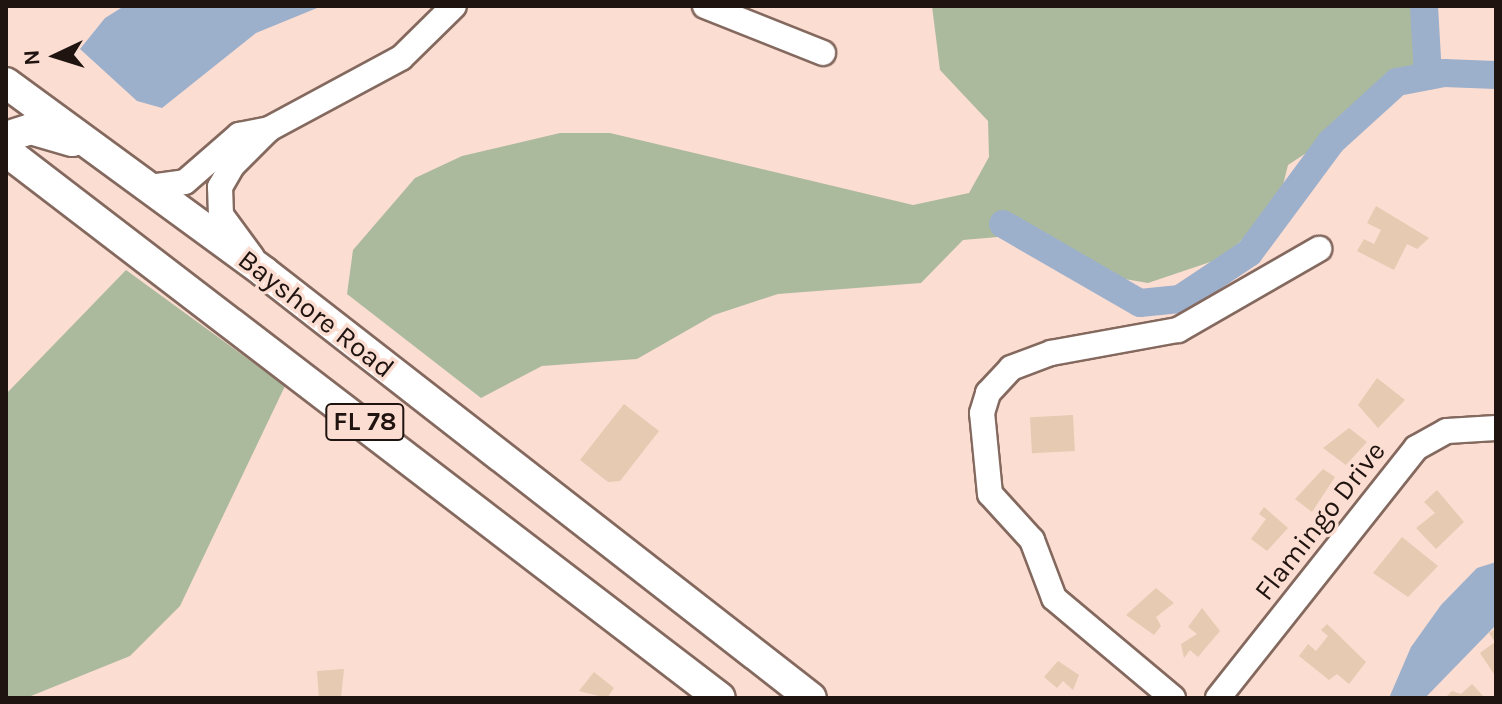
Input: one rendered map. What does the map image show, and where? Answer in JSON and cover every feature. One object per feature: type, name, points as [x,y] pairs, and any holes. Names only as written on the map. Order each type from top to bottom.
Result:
[{"type":"main road","name":"Bayshore Road","points":[[6,83],[264,272],[811,698]]},
{"type":"main road","points":[[6,137],[49,131],[145,183]]},
{"type":"main road","name":"Bayshore Road","points":[[6,151],[720,698]]},
{"type":"street","points":[[145,183],[185,182],[239,135],[269,129],[401,58],[454,6]]},
{"type":"street","points":[[705,6],[823,53]]},
{"type":"street","points":[[264,272],[221,215],[218,201],[225,175],[269,129]]},
{"type":"street","points":[[1173,698],[1071,618],[1046,584],[1032,540],[990,494],[982,413],[988,393],[1011,368],[1051,353],[1178,330],[1319,249]]},
{"type":"street","name":"Flamingo Drive","points":[[1218,698],[1416,448],[1447,431],[1496,428]]},
{"type":"green space","points":[[932,6],[1418,6],[1428,73],[1288,165],[1279,201],[1225,257],[1148,283],[1101,275],[1043,233],[963,240],[921,283],[778,294],[714,315],[637,359],[542,366],[481,398],[347,294],[353,250],[415,178],[462,156],[560,133],[610,133],[913,205],[969,193],[989,157],[988,121],[940,70]]},
{"type":"green space","points":[[126,270],[285,386],[180,606],[130,656],[26,698],[6,698],[6,394]]},
{"type":"water","points":[[322,6],[256,33],[162,108],[137,101],[80,49],[105,18],[121,8]]},
{"type":"water","points":[[1496,562],[1496,625],[1425,698],[1389,698],[1411,647],[1441,605],[1477,568]]},
{"type":"building","points":[[1376,206],[1429,238],[1417,249],[1407,244],[1394,270],[1357,251],[1364,239],[1374,244],[1381,230],[1367,223]]},
{"type":"building","points":[[1377,378],[1405,400],[1378,428],[1358,405]]},
{"type":"building","points":[[624,404],[659,431],[620,481],[608,482],[580,460]]},
{"type":"building","points":[[1073,415],[1075,451],[1032,453],[1030,417]]},
{"type":"building","points":[[1349,428],[1367,442],[1346,465],[1323,448]]},
{"type":"building","points":[[1323,469],[1335,477],[1312,512],[1295,499]]},
{"type":"building","points":[[1437,490],[1464,522],[1436,549],[1416,528],[1435,513],[1424,502]]},
{"type":"building","points":[[1264,507],[1288,528],[1267,551],[1251,539],[1266,519],[1259,514]]},
{"type":"building","points":[[1402,537],[1438,566],[1408,597],[1373,573]]},
{"type":"building","points":[[1156,588],[1174,603],[1156,617],[1161,626],[1154,635],[1126,615]]},
{"type":"building","points":[[1202,608],[1220,631],[1198,657],[1190,650],[1184,658],[1181,644],[1197,634],[1188,627]]},
{"type":"building","points":[[1327,624],[1366,662],[1349,684],[1337,674],[1329,680],[1299,656],[1308,644],[1316,651],[1328,636],[1321,630]]},
{"type":"building","points":[[1496,629],[1496,677],[1480,653],[1495,642],[1489,633]]},
{"type":"building","points":[[1058,661],[1079,675],[1073,690],[1063,681],[1057,688],[1044,677]]},
{"type":"building","points":[[344,669],[341,698],[319,698],[317,671]]},
{"type":"building","points":[[594,672],[614,688],[607,698],[579,691]]},
{"type":"building","points":[[1472,684],[1485,698],[1445,698],[1452,691],[1461,694]]},
{"type":"waterway","points":[[1424,6],[1428,76]]},
{"type":"waterway","points":[[1003,224],[1140,303],[1180,299],[1249,253],[1331,142],[1397,82],[1444,73],[1496,75]]}]
